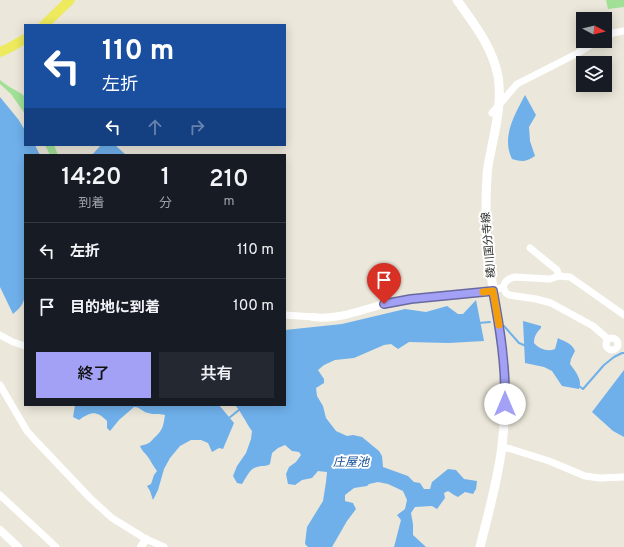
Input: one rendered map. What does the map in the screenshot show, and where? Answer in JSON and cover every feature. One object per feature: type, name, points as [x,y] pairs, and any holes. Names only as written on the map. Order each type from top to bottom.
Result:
[{"type":"main road","points":[[45,24],[70,0]]},
{"type":"main road","name":"綾川国分寺線","points":[[457,0],[482,35],[490,50],[495,64],[499,89],[488,167],[486,220],[488,253],[504,362],[505,404],[502,448],[480,547]]},
{"type":"main road","points":[[0,52],[24,40]]},
{"type":"street","points":[[612,34],[624,31]]},
{"type":"street","points":[[495,110],[517,84],[586,48]]},
{"type":"street","points":[[530,248],[557,270],[559,276]]},
{"type":"street","points":[[608,339],[593,326],[551,302],[509,295],[506,293],[504,287],[505,283],[514,277],[550,279],[559,276],[570,277],[624,315]]},
{"type":"street","points":[[286,315],[322,318],[333,317],[397,301],[493,291],[504,287]]},
{"type":"street","points":[[0,335],[24,346]]},
{"type":"street","points":[[0,386],[23,425],[35,440],[90,498],[112,518],[146,539],[164,547]]},
{"type":"street","points":[[502,448],[511,449],[549,461],[585,476],[600,478],[624,477]]},
{"type":"street","points":[[0,495],[56,547]]},
{"type":"street","points":[[1,532],[18,547]]},
{"type":"street","points":[[141,547],[146,539]]},
{"type":"green space","points":[[606,0],[624,0],[624,7],[608,9]]},
{"type":"green space","points":[[0,80],[24,96],[24,113],[11,94],[0,84]]},
{"type":"green space","points":[[46,146],[54,146],[58,154],[50,154]]},
{"type":"water","points":[[525,95],[536,115],[529,127],[530,141],[535,156],[521,161],[512,159],[508,142],[511,126]]},
{"type":"water","points":[[0,97],[24,128],[24,146],[36,146],[40,154],[24,154],[24,300],[18,310],[13,314],[0,287]]},
{"type":"water","points":[[100,146],[116,146],[125,154],[93,154]]},
{"type":"water","name":"庄屋池","points":[[476,300],[484,341],[449,343],[409,342],[398,349],[391,344],[384,345],[354,358],[335,360],[324,365],[318,370],[324,379],[324,383],[316,388],[317,396],[323,406],[326,418],[336,431],[347,436],[353,435],[362,437],[379,451],[382,456],[383,467],[408,476],[414,482],[420,483],[424,489],[430,489],[432,482],[448,469],[456,470],[464,479],[477,481],[476,489],[473,494],[465,492],[458,497],[448,491],[444,493],[445,498],[437,509],[432,506],[415,507],[411,513],[413,535],[426,547],[394,547],[401,520],[397,515],[405,509],[407,500],[403,491],[388,484],[378,482],[367,486],[354,488],[345,495],[345,501],[353,503],[356,509],[347,521],[332,547],[308,547],[305,544],[307,527],[323,501],[327,472],[318,471],[312,478],[302,480],[295,485],[288,484],[286,474],[289,467],[296,462],[301,455],[299,452],[292,451],[285,445],[272,453],[270,464],[252,469],[242,484],[237,483],[233,476],[237,466],[246,453],[252,431],[236,406],[286,406],[286,330],[342,324],[405,309],[426,312],[447,306],[458,314],[463,314]]},
{"type":"water","points":[[523,321],[541,326],[535,336],[534,343],[541,348],[547,350],[555,349],[558,338],[572,346],[575,351],[570,364],[579,379],[579,389],[562,386],[552,371],[544,367],[525,363]]},
{"type":"water","points":[[624,370],[624,437],[613,431],[592,412]]},
{"type":"water","points":[[75,406],[220,406],[234,423],[223,449],[219,448],[212,452],[208,443],[201,440],[191,440],[180,446],[170,458],[164,469],[158,490],[153,500],[147,486],[151,484],[157,471],[140,446],[149,443],[159,433],[163,425],[165,415],[150,414],[134,407],[119,420],[110,431],[107,428],[107,421],[100,415],[93,413],[79,420],[73,417]]},
{"type":"waterway","points":[[479,323],[490,322]]},
{"type":"waterway","points":[[504,326],[519,343],[526,346]]},
{"type":"waterway","points":[[579,386],[583,389],[604,365],[614,357],[624,353]]},
{"type":"waterway","points":[[229,418],[244,406]]},
{"type":"slow traffic","points":[[483,292],[493,291],[499,325]]},
{"type":"route","points":[[384,304],[411,299],[493,291],[500,328],[504,362],[505,404]]}]
